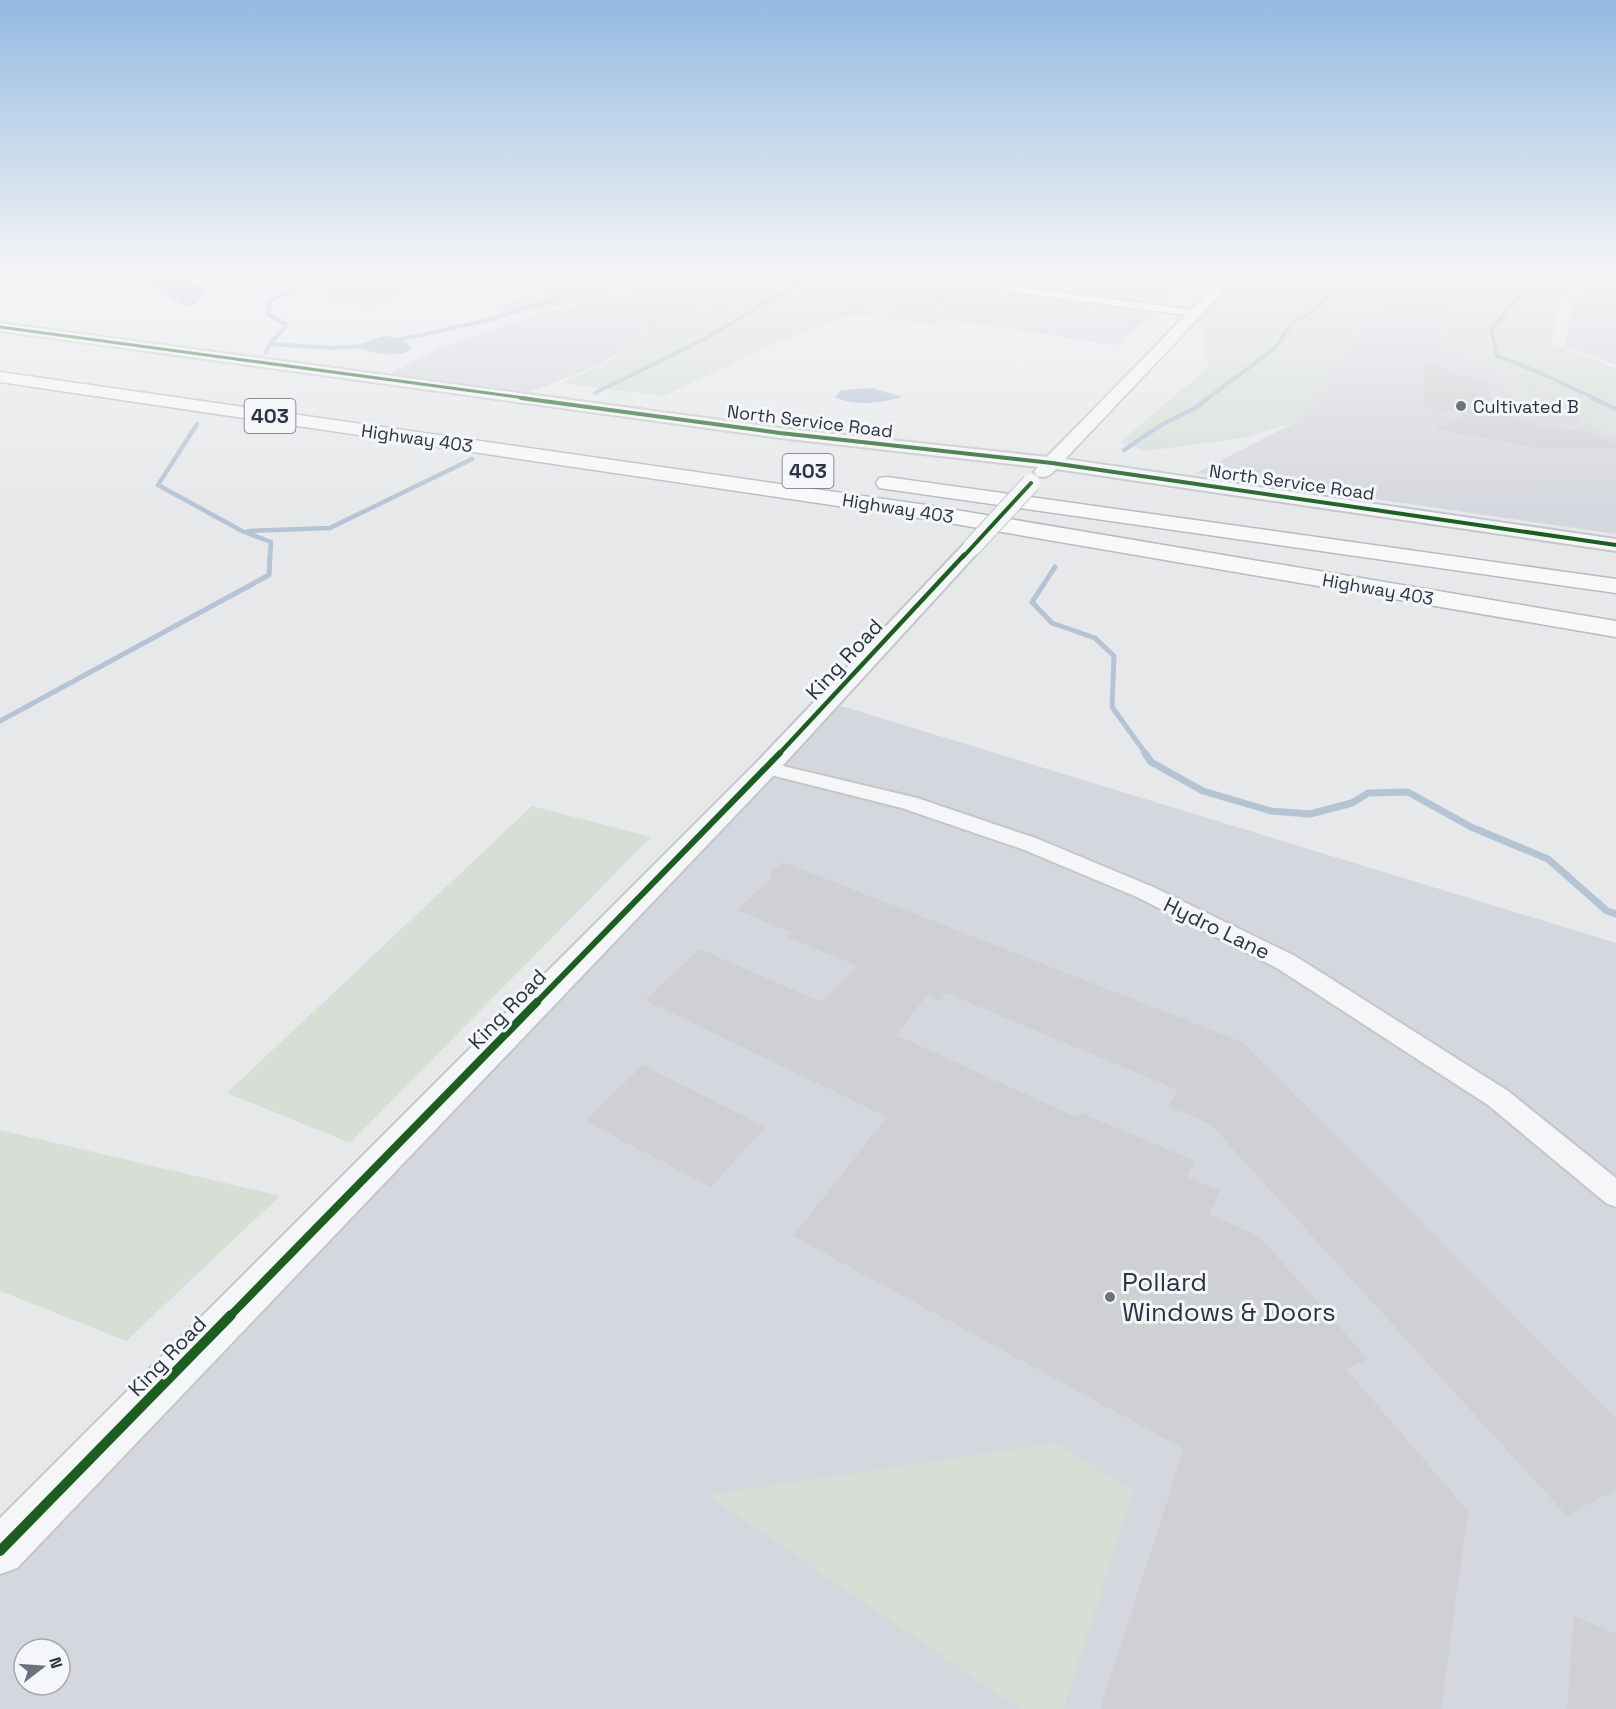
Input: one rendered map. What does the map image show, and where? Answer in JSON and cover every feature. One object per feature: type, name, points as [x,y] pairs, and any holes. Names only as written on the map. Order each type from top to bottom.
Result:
[{"type":"highway","name":"Highway 403","points":[[0,377],[926,512],[1616,629]]},
{"type":"highway","name":"Highway 403","points":[[870,480],[1616,586]]},
{"type":"highway","points":[[926,512],[1222,550],[1616,611]]},
{"type":"street","name":"North Service Road","points":[[190,353],[780,433],[1052,463],[1616,545]]},
{"type":"street","name":"King Road","points":[[0,1551],[766,768],[1031,483],[1157,353]]},
{"type":"street","name":"Hydro Lane","points":[[766,768],[909,803],[1030,844],[1145,892],[1286,962],[1498,1098],[1616,1195]]},
{"type":"shaded area","points":[[431,353],[618,353],[603,363],[530,392],[389,374]]},
{"type":"shaded area","points":[[621,353],[754,353],[664,396],[562,383],[607,363]]},
{"type":"shaded area","points":[[1206,353],[1346,353],[1330,373],[1317,400],[1296,422],[1243,438],[1146,451],[1121,442],[1209,366]]},
{"type":"shaded area","points":[[1346,353],[1454,353],[1479,365],[1567,398],[1582,421],[1616,437],[1616,534],[1196,473],[1296,422],[1317,400],[1330,373]]},
{"type":"shaded area","points":[[1454,353],[1575,353],[1616,368],[1616,437],[1582,421],[1567,398],[1479,365]]},
{"type":"shaded area","points":[[1582,353],[1616,353],[1616,365]]},
{"type":"shaded area","points":[[1513,385],[1548,398],[1533,402],[1555,410],[1540,413],[1504,399],[1518,396],[1498,388]]},
{"type":"shaded area","points":[[838,705],[1616,943],[1616,1709],[0,1709],[0,1560]]},
{"type":"shaded area","points":[[532,806],[651,837],[350,1143],[227,1093]]},
{"type":"shaded area","points":[[0,1130],[280,1196],[126,1341],[0,1291]]},
{"type":"shaded area","points":[[1057,1443],[1134,1492],[1063,1709],[1020,1709],[707,1495]]},
{"type":"water","points":[[872,388],[903,397],[869,403],[851,402],[835,397],[841,390]]},
{"type":"building","name":"Cultivated B","points":[[1424,360],[1460,376],[1466,375],[1486,383],[1495,411],[1539,425],[1588,432],[1616,444],[1616,449],[1538,448],[1434,429],[1468,413],[1428,409],[1429,405],[1423,404]]},
{"type":"building","name":"Pollard Windows & Doors","points":[[783,862],[1242,1042],[1616,1418],[1616,1489],[1567,1516],[1210,1124],[1168,1106],[1178,1090],[946,993],[940,1001],[927,995],[896,1035],[1078,1118],[1081,1113],[1195,1161],[1187,1177],[1220,1191],[1209,1214],[1259,1236],[1368,1359],[1346,1369],[1468,1511],[1441,1709],[1100,1709],[1184,1449],[793,1236],[887,1117],[645,1000],[700,949],[821,1002],[857,966],[788,937],[792,933],[737,910],[773,877],[768,875]]},
{"type":"building","points":[[643,1065],[765,1127],[711,1187],[585,1121]]},
{"type":"building","points":[[1574,1616],[1616,1634],[1616,1709],[1567,1709]]},
{"type":"waterway","points":[[595,393],[676,353]]},
{"type":"waterway","points":[[1207,399],[1269,353]]},
{"type":"waterway","points":[[1496,353],[1497,356],[1596,399]]},
{"type":"waterway","points":[[1124,450],[1161,425],[1195,408],[1209,398]]},
{"type":"waterway","points":[[1592,398],[1616,409]]},
{"type":"waterway","points":[[197,424],[158,485],[242,531],[271,542],[270,557]]},
{"type":"waterway","points":[[248,531],[330,528],[472,459]]},
{"type":"waterway","points":[[0,721],[269,575],[270,555]]},
{"type":"waterway","points":[[1055,567],[1032,602],[1052,623],[1095,638],[1114,656],[1112,707],[1146,754]]},
{"type":"waterway","points":[[1145,753],[1151,762],[1203,791],[1271,811],[1310,814],[1352,803],[1368,793],[1408,792],[1471,827],[1548,859],[1607,911],[1616,914]]},
{"type":"cycle path","points":[[190,353],[780,433],[1052,463],[1616,545]]},
{"type":"cycle path","points":[[0,1551],[766,768],[1031,483]]},
{"type":"place","name":"Cultivated B","points":[[1461,406]]},
{"type":"place","name":"Pollard Windows & Doors","points":[[1110,1297]]}]
